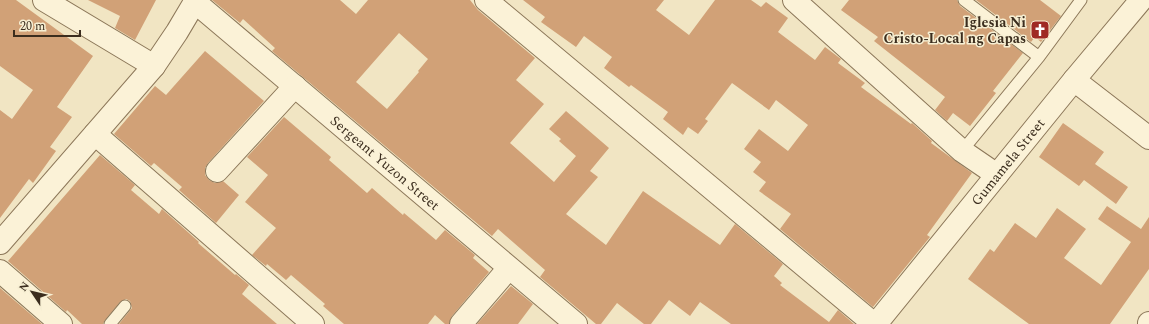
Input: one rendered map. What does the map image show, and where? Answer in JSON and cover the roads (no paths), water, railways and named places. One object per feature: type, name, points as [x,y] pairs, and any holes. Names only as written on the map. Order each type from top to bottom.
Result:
[{"type":"street","points":[[44,0],[154,66]]},
{"type":"street","points":[[486,0],[875,324]]},
{"type":"street","points":[[794,0],[962,151],[997,175]]},
{"type":"street","name":"Gumamela Street","points":[[875,324],[1141,0]]},
{"type":"street","points":[[0,244],[154,66],[195,1]]},
{"type":"street","name":"Sergeant Yuzon Street","points":[[195,1],[576,324]]},
{"type":"street","points":[[1074,80],[1149,138]]},
{"type":"street","points":[[217,171],[295,86]]},
{"type":"street","points":[[96,134],[313,324]]},
{"type":"street","points":[[461,324],[509,268]]},
{"type":"street","points":[[0,271],[61,324]]},
{"type":"lane","points":[[964,0],[1039,57]]},
{"type":"lane","points":[[962,151],[1039,57],[1081,0]]},
{"type":"lane","points":[[110,324],[125,306]]},
{"type":"place","name":"Iglesia Ni Cristo-Local ng Capas","points":[[1040,30]]}]
